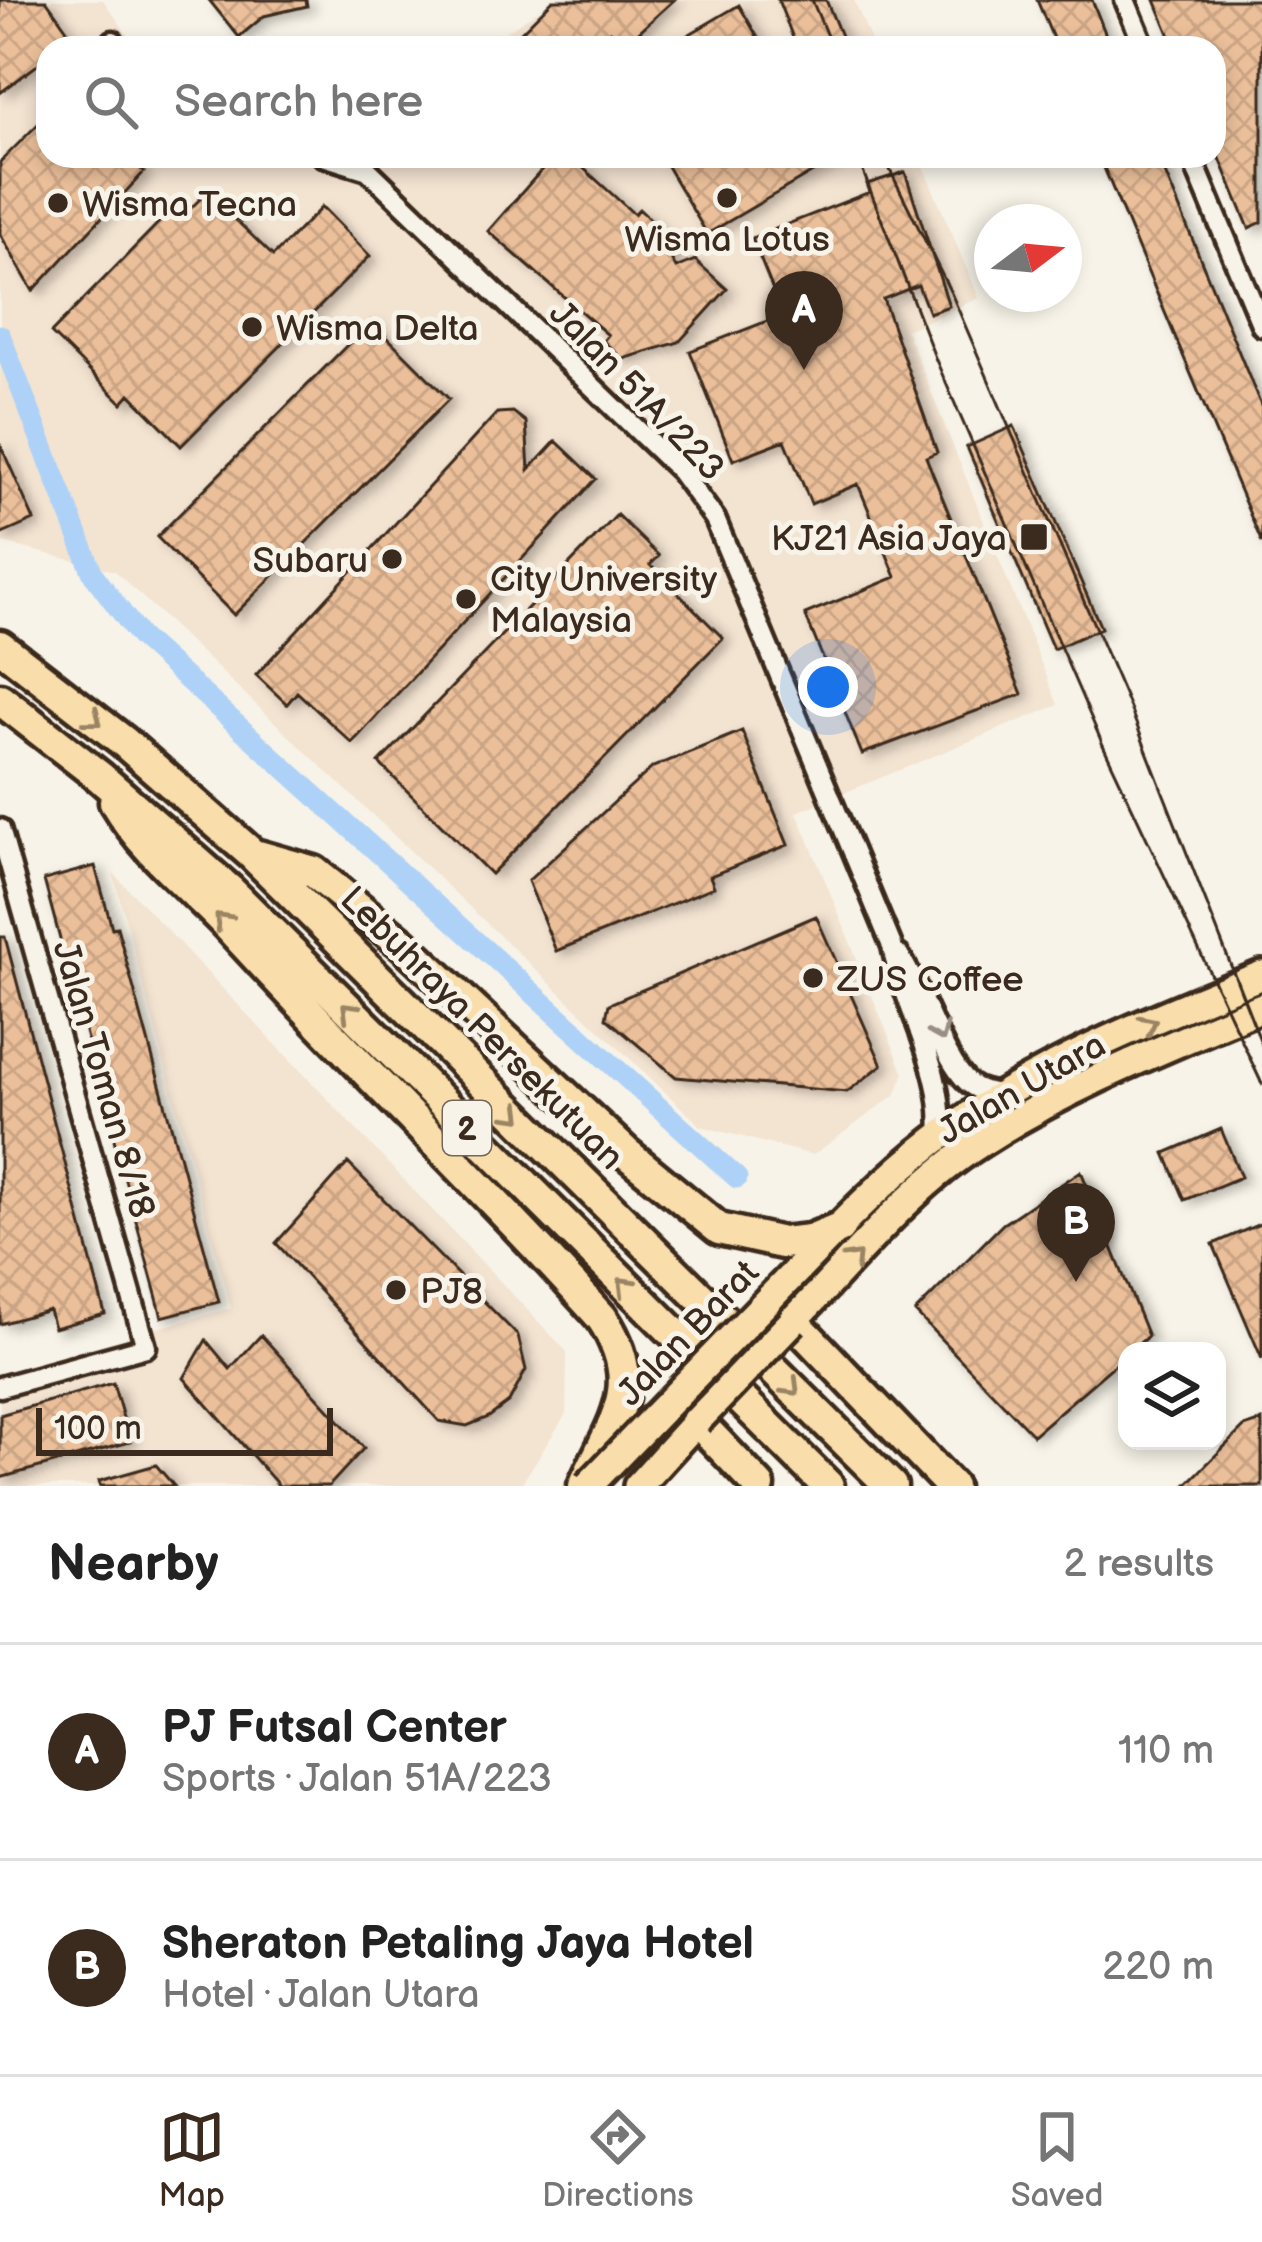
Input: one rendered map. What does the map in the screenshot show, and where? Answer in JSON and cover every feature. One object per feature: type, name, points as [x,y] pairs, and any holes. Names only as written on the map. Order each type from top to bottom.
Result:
[{"type":"highway","name":"Lebuhraya Persekutuan","points":[[0,646],[123,741],[253,854],[891,1486]]},
{"type":"highway","name":"2","points":[[0,700],[100,776],[229,890],[828,1486]]},
{"type":"highway","points":[[100,776],[141,844],[210,906],[358,1068],[587,1301],[619,1344],[627,1366],[626,1390],[586,1486]]},
{"type":"highway","points":[[253,854],[314,872],[332,886],[443,980],[625,1152],[719,1229],[782,1243],[811,1240],[838,1228]]},
{"type":"highway","points":[[794,1321],[951,1486]]},
{"type":"highway","points":[[697,1421],[759,1486]]},
{"type":"main road","name":"Jalan Utara","points":[[838,1228],[940,1136],[1007,1095],[1262,975]]},
{"type":"main road","name":"Jalan Utara","points":[[794,1321],[914,1197],[977,1144],[1174,1044],[1262,1007]]},
{"type":"main road","name":"Jalan Barat","points":[[586,1486],[838,1228]]},
{"type":"main road","name":"Jalan Barat","points":[[638,1486],[794,1321]]},
{"type":"street","points":[[1125,0],[1140,36]]},
{"type":"street","name":"Jalan 51A/223","points":[[362,168],[696,492],[728,546],[892,946],[902,994],[940,1090],[940,1136]]},
{"type":"street","points":[[1196,168],[1262,326]]},
{"type":"street","name":"Jalan Toman 8/18","points":[[0,829],[146,1347],[0,1388]]},
{"type":"street","name":"Jalan 51A/223","points":[[892,946],[920,987],[955,1068],[984,1092],[1007,1095]]},
{"type":"shaded area","points":[[0,0],[103,0],[128,36],[36,36],[36,168],[924,168],[974,286],[974,300],[906,330],[1058,705],[797,812],[904,1074],[895,1095],[813,1155],[701,1126],[115,571],[0,542]]},
{"type":"shaded area","points":[[555,0],[854,0],[869,36],[499,36]]},
{"type":"shaded area","points":[[113,873],[567,1352],[566,1414],[520,1486],[0,1486],[0,1399],[132,1363],[125,1337],[231,1308]]},
{"type":"building","points":[[0,0],[46,0],[72,36],[36,36],[36,66],[0,93]]},
{"type":"building","points":[[209,0],[306,0],[307,6],[264,16],[238,36]]},
{"type":"building","points":[[553,0],[674,0],[634,36],[614,36],[610,31],[605,36],[517,36]]},
{"type":"building","points":[[778,0],[826,0],[841,36],[792,36]]},
{"type":"building","points":[[1037,0],[1092,0],[1106,36],[1052,36]]},
{"type":"building","points":[[1155,0],[1262,0],[1262,222],[1249,228],[1224,168],[1226,36],[1170,36]]},
{"type":"building","points":[[739,5],[757,36],[686,36]]},
{"type":"building","name":"Wisma Tecna","points":[[36,126],[36,168],[140,168],[144,172],[33,291],[0,234],[0,162]]},
{"type":"building","points":[[543,168],[583,168],[634,214],[639,209],[681,249],[670,256],[676,268],[695,260],[727,289],[679,342],[623,359],[603,341],[608,335],[488,231]]},
{"type":"building","name":"Wisma Lotus","points":[[668,168],[820,168],[707,234]]},
{"type":"building","points":[[1104,168],[1163,168],[1262,408],[1262,543]]},
{"type":"building","points":[[905,172],[949,306],[929,313],[918,285],[883,299],[937,452],[926,457],[1022,694],[862,754],[805,614],[896,577],[858,484],[811,504],[785,440],[733,460],[690,351],[783,315],[752,238],[870,192],[867,184]]},
{"type":"building","points":[[207,192],[273,256],[322,207],[370,256],[181,446],[130,394],[122,403],[51,333],[173,208],[182,217]]},
{"type":"building","points":[[371,321],[449,399],[234,615],[157,537]]},
{"type":"building","points":[[513,412],[526,422],[529,470],[556,441],[596,479],[352,743],[297,692],[287,704],[256,675],[497,413]]},
{"type":"building","name":"KJ21 Asia Jaya","points":[[1014,426],[1101,628],[1053,649],[967,447]]},
{"type":"building","points":[[0,444],[34,520],[0,535]]},
{"type":"building","points":[[617,515],[659,556],[650,565],[723,638],[491,874],[379,763]]},
{"type":"building","points":[[742,731],[788,845],[710,876],[714,887],[556,951],[528,881],[653,767]]},
{"type":"building","points":[[95,866],[112,928],[117,927],[219,1302],[162,1317],[44,880]]},
{"type":"building","points":[[816,916],[882,1065],[847,1092],[676,1077],[606,1018],[609,1004]]},
{"type":"building","points":[[0,937],[5,937],[105,1314],[54,1328],[49,1310],[0,1324]]},
{"type":"building","points":[[1221,1129],[1241,1177],[1185,1200],[1165,1153]]},
{"type":"building","name":"PJ8","points":[[348,1163],[518,1336],[526,1370],[509,1402],[489,1417],[467,1426],[439,1421],[276,1243]]},
{"type":"building","points":[[1081,1171],[1148,1336],[1141,1342],[1118,1342],[1118,1362],[1033,1435],[915,1312],[1003,1224]]},
{"type":"building","points":[[1262,1223],[1262,1359],[1213,1244]]},
{"type":"building","points":[[261,1335],[364,1448],[329,1486],[279,1486],[184,1378],[206,1340],[230,1369]]},
{"type":"building","points":[[113,1383],[130,1442],[0,1478],[0,1415]]},
{"type":"building","points":[[1262,1421],[1262,1486],[1185,1486],[1226,1450],[1244,1427]]},
{"type":"building","points":[[156,1465],[174,1486],[100,1486],[99,1481]]},
{"type":"waterway","points":[[0,335],[93,574],[140,637],[737,1178]]},
{"type":"tram line","points":[[812,0],[827,36]]},
{"type":"tram line","points":[[862,168],[936,360],[1103,745],[1262,1084]]},
{"type":"tram line","points":[[889,168],[952,295],[1130,708],[1262,1045]]},
{"type":"place","name":"Wisma Lotus","points":[[727,198]]},
{"type":"place","name":"Wisma Tecna","points":[[58,203]]},
{"type":"place","name":"Wisma Delta","points":[[252,327]]},
{"type":"place","name":"PJ Futsal Center","points":[[804,370]]},
{"type":"place","name":"KJ21 Asia Jaya","points":[[1034,537]]},
{"type":"place","name":"Subaru","points":[[392,559]]},
{"type":"place","name":"City University Malaysia","points":[[466,599]]},
{"type":"place","name":"ZUS Coffee","points":[[813,978]]},
{"type":"place","name":"Sheraton Petaling Jaya Hotel","points":[[1076,1282]]},
{"type":"place","name":"PJ8","points":[[396,1290]]}]
